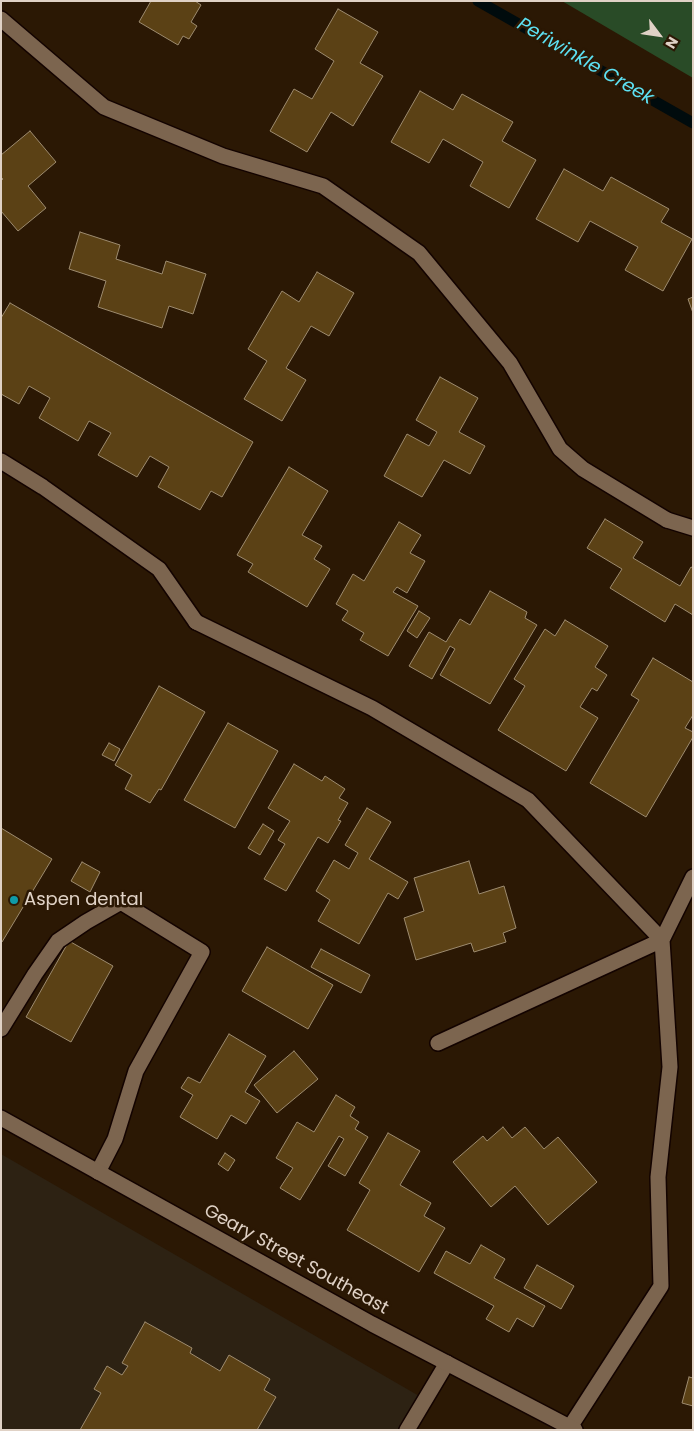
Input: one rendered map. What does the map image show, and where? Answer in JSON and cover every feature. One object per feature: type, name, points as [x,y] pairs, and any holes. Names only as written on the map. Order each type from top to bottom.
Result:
[{"type":"street","points":[[1,18],[104,107],[223,156],[323,186],[420,253],[510,363],[560,449],[583,469],[667,520],[693,528]]},
{"type":"street","points":[[1,461],[43,487],[159,568],[196,622],[372,708],[528,800],[662,940]]},
{"type":"street","points":[[573,1428],[662,1286],[658,1177],[670,1067],[662,940],[693,877]]},
{"type":"street","points":[[1,1030],[58,940],[121,902],[202,952],[136,1071],[115,1139],[98,1172]]},
{"type":"street","points":[[438,1043],[662,940]]},
{"type":"street","name":"Geary Street Southeast","points":[[1,1118],[372,1324],[573,1428]]},
{"type":"street","points":[[407,1430],[447,1363]]},
{"type":"shaded area","points":[[1,1154],[426,1400],[409,1430],[1,1430]]},
{"type":"green space","points":[[562,1],[693,1],[693,78]]},
{"type":"building","points":[[151,1],[195,1],[201,5],[191,22],[197,26],[189,39],[183,36],[178,45],[139,22]]},
{"type":"building","points":[[338,9],[378,32],[360,63],[383,76],[353,126],[331,112],[307,152],[270,131],[294,89],[312,99],[334,61],[315,49]]},
{"type":"building","points":[[420,91],[453,110],[462,94],[513,122],[502,141],[536,160],[509,208],[470,186],[483,162],[443,139],[429,163],[391,142]]},
{"type":"building","points":[[30,131],[56,162],[28,186],[46,208],[18,231],[1,211],[1,181],[3,179],[1,177],[1,155]]},
{"type":"building","points":[[564,169],[603,191],[611,177],[669,209],[661,222],[692,239],[663,291],[625,270],[638,247],[590,221],[578,242],[536,219]]},
{"type":"building","points":[[80,232],[120,245],[116,259],[162,274],[166,261],[206,274],[193,314],[169,306],[162,328],[98,307],[106,281],[69,269]]},
{"type":"building","points":[[317,272],[354,293],[329,336],[311,326],[286,368],[306,380],[282,421],[244,399],[267,361],[248,349],[282,291],[299,302]]},
{"type":"building","points":[[693,297],[693,313],[688,299]]},
{"type":"building","points":[[10,303],[253,442],[222,497],[211,491],[200,510],[158,487],[169,467],[150,456],[137,477],[98,455],[111,433],[89,421],[78,441],[39,418],[50,398],[29,386],[19,404],[1,394],[1,318]]},
{"type":"building","points":[[440,377],[478,398],[459,432],[485,446],[470,474],[444,460],[422,497],[384,476],[407,434],[429,446],[437,432],[416,420]]},
{"type":"building","points":[[289,467],[328,491],[302,535],[322,546],[314,559],[330,569],[307,607],[248,572],[253,564],[237,555]]},
{"type":"building","points":[[605,519],[643,542],[633,558],[680,586],[691,567],[693,568],[693,615],[675,604],[665,622],[610,588],[622,569],[587,548]]},
{"type":"building","points":[[399,522],[421,535],[410,553],[425,561],[407,593],[397,587],[393,592],[418,606],[388,656],[360,640],[364,633],[342,620],[348,611],[336,604],[353,574],[364,581]]},
{"type":"building","points":[[490,591],[527,612],[525,618],[537,625],[490,704],[440,675],[455,649],[450,646],[432,679],[409,666],[429,632],[446,642],[460,619],[470,625]]},
{"type":"building","points":[[419,611],[430,618],[417,638],[407,631]]},
{"type":"building","points":[[565,620],[608,646],[595,667],[607,675],[597,691],[592,688],[580,707],[598,718],[566,771],[498,730],[525,686],[514,679],[545,629],[555,636]]},
{"type":"building","points":[[653,658],[693,682],[693,715],[685,728],[693,732],[693,737],[646,817],[590,783],[639,700],[631,695]]},
{"type":"building","points":[[159,686],[205,712],[161,790],[159,789],[150,803],[125,789],[132,775],[115,765]]},
{"type":"building","points":[[228,723],[278,751],[235,828],[184,800]]},
{"type":"building","points":[[109,743],[120,749],[114,761],[102,755]]},
{"type":"building","points":[[294,764],[322,781],[325,776],[345,789],[339,798],[348,803],[338,820],[341,821],[328,843],[318,837],[286,891],[264,879],[285,844],[278,840],[290,821],[268,808]]},
{"type":"building","points":[[367,808],[391,822],[369,859],[408,882],[398,899],[388,893],[359,944],[318,921],[330,900],[316,891],[334,860],[349,869],[358,853],[345,845]]},
{"type":"building","points":[[263,824],[274,831],[260,855],[248,848]]},
{"type":"building","name":"Aspen dental","points":[[1,828],[52,859],[2,942],[1,942]]},
{"type":"building","points":[[469,861],[479,894],[504,886],[516,928],[503,933],[506,942],[474,952],[471,943],[416,960],[404,918],[424,911],[414,878]]},
{"type":"building","points":[[82,862],[100,872],[90,892],[71,881]]},
{"type":"building","points":[[69,941],[113,966],[71,1042],[26,1017]]},
{"type":"building","points":[[267,947],[333,985],[308,1029],[242,991]]},
{"type":"building","points":[[321,949],[370,975],[361,993],[311,967]]},
{"type":"building","points":[[229,1034],[266,1056],[245,1092],[260,1101],[246,1124],[231,1115],[217,1139],[180,1117],[193,1095],[181,1088],[188,1077],[200,1083]]},
{"type":"building","points":[[294,1051],[318,1079],[277,1113],[254,1085]]},
{"type":"building","points":[[336,1095],[355,1107],[350,1116],[359,1122],[355,1129],[368,1137],[345,1176],[328,1166],[344,1139],[339,1136],[300,1200],[280,1188],[293,1168],[276,1158],[297,1122],[314,1132]]},
{"type":"building","points":[[503,1127],[512,1138],[525,1127],[544,1149],[558,1137],[597,1182],[548,1225],[515,1186],[491,1207],[453,1162],[483,1136],[487,1141]]},
{"type":"building","points":[[388,1133],[420,1151],[400,1185],[431,1203],[424,1216],[445,1228],[419,1272],[347,1230],[370,1190],[359,1183]]},
{"type":"building","points":[[225,1153],[235,1160],[228,1171],[218,1164]]},
{"type":"building","points":[[481,1245],[505,1259],[494,1278],[545,1306],[533,1327],[517,1318],[509,1332],[486,1319],[494,1306],[434,1273],[446,1251],[470,1264]]},
{"type":"building","points":[[537,1265],[574,1286],[561,1309],[524,1288]]},
{"type":"building","points":[[145,1322],[192,1348],[190,1353],[220,1371],[229,1355],[270,1379],[264,1390],[276,1397],[257,1430],[80,1430],[101,1393],[94,1389],[107,1366],[122,1375],[128,1366],[122,1363]]},
{"type":"building","points":[[689,1377],[693,1378],[693,1406],[682,1403]]},
{"type":"waterway","name":"Periwinkle Creek","points":[[478,1],[693,123]]},
{"type":"place","name":"Aspen dental","points":[[14,900]]}]
